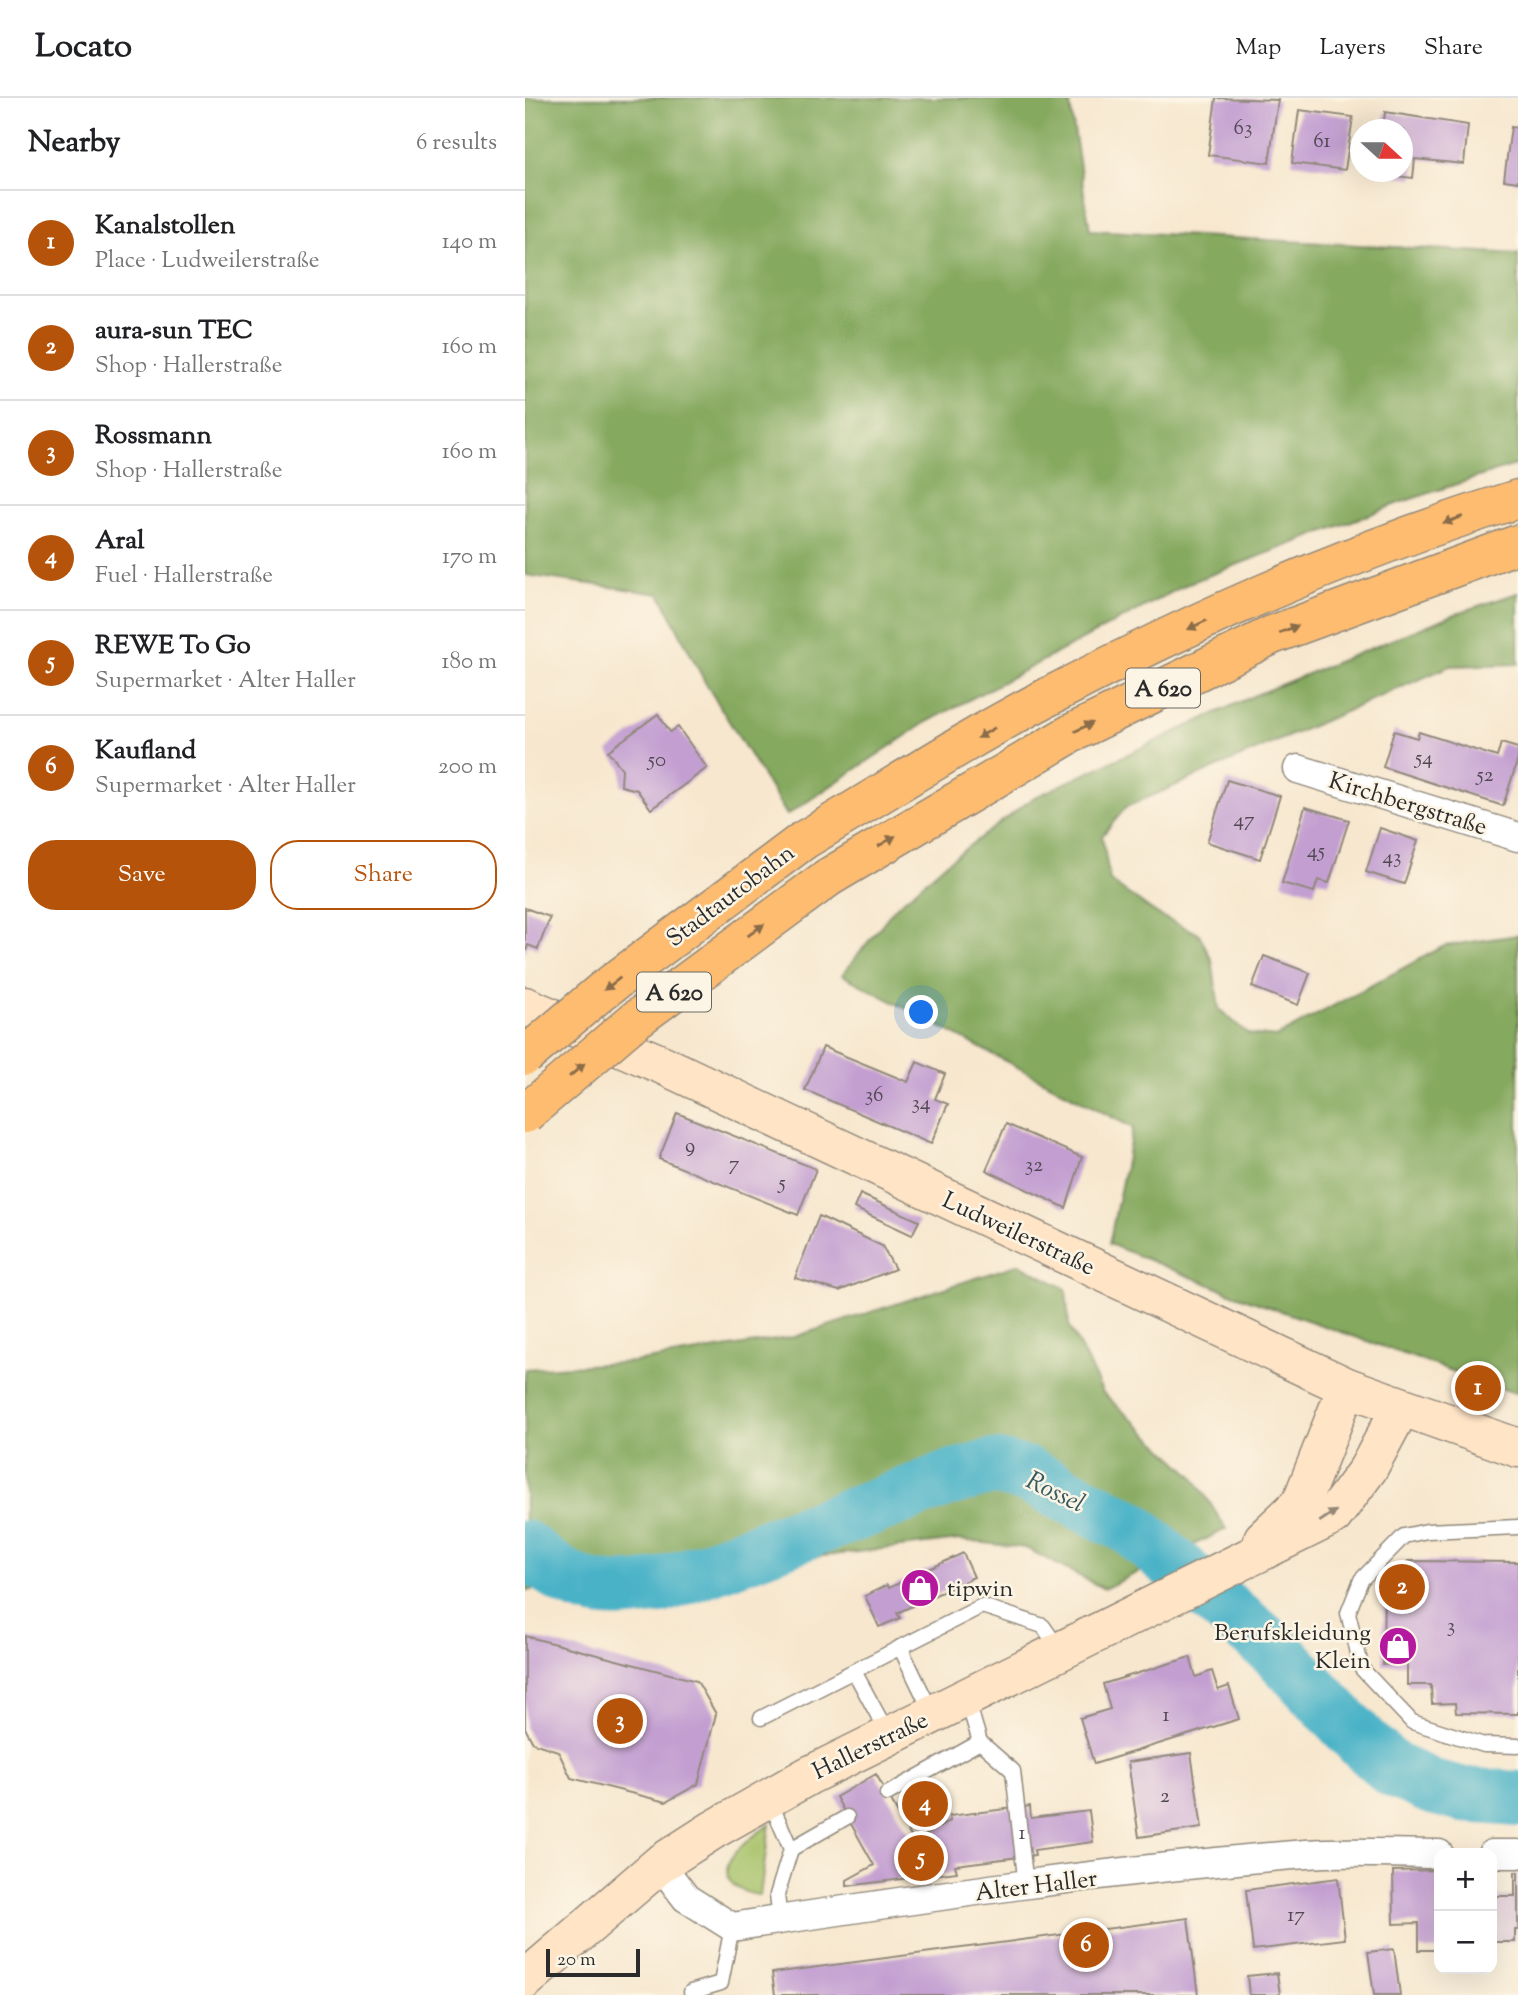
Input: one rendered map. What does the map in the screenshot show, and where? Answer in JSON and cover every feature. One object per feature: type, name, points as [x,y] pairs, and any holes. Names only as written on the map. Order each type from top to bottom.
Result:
[{"type":"highway","name":"Stadtautobahn","points":[[525,1056],[602,991],[804,840],[1044,698],[1260,594],[1458,518],[1518,499]]},
{"type":"highway","name":"A 620","points":[[525,1114],[634,1021],[829,877],[1072,733],[1272,635],[1518,544]]},
{"type":"street","name":"Kirchbergstraße","points":[[1298,769],[1518,837]]},
{"type":"street","name":"Ludweilerstraße","points":[[525,1006],[663,1065],[1347,1387],[1518,1448]]},
{"type":"street","name":"Hallerstraße","points":[[1245,1557],[1301,1503],[1347,1387]]},
{"type":"street","name":"Hallerstraße","points":[[531,1966],[660,1864],[769,1798],[1245,1557],[1333,1516],[1368,1469],[1401,1407]]},
{"type":"street","name":"Alter Haller","points":[[732,1927],[1026,1886],[1309,1854],[1434,1854]]},
{"type":"street","points":[[1497,1854],[1518,1854]]},
{"type":"street","points":[[660,1864],[685,1898],[732,1927]]},
{"type":"lane","points":[[1518,1527],[1427,1531],[1404,1536],[1361,1580],[1348,1613],[1362,1669],[1412,1722],[1484,1745],[1518,1746]]},
{"type":"lane","points":[[761,1718],[982,1606],[1043,1626],[1060,1650]]},
{"type":"lane","points":[[900,1647],[932,1714]]},
{"type":"lane","points":[[854,1671],[889,1736]]},
{"type":"lane","points":[[967,1697],[980,1742],[1013,1771],[1026,1886]]},
{"type":"lane","points":[[887,1794],[980,1742]]},
{"type":"lane","points":[[769,1798],[792,1849]]},
{"type":"lane","points":[[780,1920],[777,1895],[792,1849],[847,1817]]},
{"type":"lane","points":[[691,1992],[720,1989],[732,1927]]},
{"type":"green space","points":[[525,98],[1069,98],[1090,230],[1518,254],[1518,464],[1399,503],[1189,583],[925,723],[787,815],[706,684],[660,594],[525,575]]},
{"type":"green space","points":[[1518,593],[1518,664],[1450,666],[1126,807],[1102,836],[1110,881],[1158,915],[1199,934],[1212,960],[1219,1009],[1248,1034],[1276,1037],[1444,946],[1518,935],[1518,1390],[1515,1393],[1238,1296],[1109,1244],[1133,1128],[842,975],[895,908],[945,864],[1033,798],[1253,696],[1463,611]]},
{"type":"green space","points":[[1019,1264],[1066,1289],[1069,1325],[1103,1393],[1193,1476],[1226,1529],[1104,1589],[1026,1548],[959,1540],[525,1591],[525,1369],[634,1362],[794,1337]]},
{"type":"green space","points":[[770,1824],[760,1895],[744,1892],[731,1882],[727,1873],[728,1865],[739,1848]]},
{"type":"building","points":[[1216,98],[1278,100],[1269,163],[1208,155]]},
{"type":"building","points":[[1299,110],[1353,117],[1350,119],[1345,170],[1292,163]]},
{"type":"building","points":[[1385,112],[1468,125],[1464,164],[1415,159],[1413,178],[1413,119],[1384,119]]},
{"type":"building","points":[[1511,127],[1518,128],[1518,182],[1504,180]]},
{"type":"building","points":[[658,714],[670,732],[678,727],[707,768],[651,809],[637,790],[621,786],[622,769],[608,751]]},
{"type":"building","points":[[1394,731],[1417,738],[1419,732],[1497,757],[1501,743],[1518,748],[1518,759],[1503,806],[1383,767]]},
{"type":"building","points":[[1227,780],[1280,796],[1260,859],[1207,842]]},
{"type":"building","points":[[1305,807],[1349,820],[1329,883],[1318,880],[1314,892],[1282,883]]},
{"type":"building","points":[[1380,828],[1418,841],[1404,884],[1366,872]]},
{"type":"building","points":[[525,908],[550,917],[538,949],[528,945],[525,954]]},
{"type":"building","points":[[1264,956],[1310,973],[1298,1005],[1252,987]]},
{"type":"building","points":[[823,1047],[908,1082],[917,1062],[945,1074],[935,1099],[948,1104],[931,1144],[805,1090]]},
{"type":"building","points":[[677,1113],[816,1169],[798,1215],[659,1159]]},
{"type":"building","points":[[1006,1124],[1082,1157],[1066,1208],[986,1170]]},
{"type":"building","points":[[860,1194],[919,1221],[912,1235],[854,1208]]},
{"type":"building","points":[[819,1216],[882,1246],[895,1269],[839,1291],[795,1278]]},
{"type":"building","points":[[963,1553],[974,1577],[897,1613],[900,1618],[879,1627],[865,1596],[887,1585],[889,1588]]},
{"type":"building","points":[[1408,1561],[1518,1562],[1518,1714],[1456,1713],[1455,1703],[1432,1704],[1431,1685],[1407,1685],[1407,1664],[1383,1665],[1384,1586]]},
{"type":"building","points":[[525,1636],[697,1681],[716,1714],[698,1784],[666,1802],[571,1778],[558,1751],[533,1743],[525,1728]]},
{"type":"building","points":[[1190,1657],[1196,1677],[1212,1671],[1218,1690],[1229,1686],[1239,1719],[1094,1764],[1080,1718],[1110,1709],[1103,1684]]},
{"type":"building","points":[[1191,1753],[1202,1828],[1139,1837],[1128,1762]]},
{"type":"building","points":[[876,1774],[914,1842],[950,1821],[949,1816],[1030,1806],[1031,1818],[1089,1811],[1093,1842],[1034,1850],[1035,1855],[955,1865],[957,1872],[847,1886],[847,1880],[874,1865],[836,1797]]},
{"type":"building","points":[[1434,1870],[1434,1950],[1419,1950],[1419,1923],[1394,1924],[1393,1871]]},
{"type":"building","points":[[1515,1872],[1518,1872],[1518,1930],[1515,1930],[1515,1942],[1497,1942],[1497,1896],[1515,1896]]},
{"type":"building","points":[[1338,1878],[1345,1939],[1253,1950],[1246,1890]]},
{"type":"building","points":[[1188,1918],[1198,1995],[775,1995],[772,1973]]},
{"type":"building","points":[[1394,1949],[1400,1995],[1374,1995],[1368,1952]]},
{"type":"building","points":[[1277,1973],[1280,1995],[1249,1995],[1247,1976]]},
{"type":"waterway","name":"Rossel","points":[[525,1548],[558,1573],[587,1586],[603,1590],[660,1586],[954,1477],[992,1467],[1025,1474],[1130,1527],[1281,1656],[1363,1743],[1393,1770],[1432,1787],[1464,1795],[1518,1799]]},
{"type":"place","name":"Kanalstollen","points":[[1478,1388]]},
{"type":"place","name":"aura-sun TEC","points":[[1402,1587]]},
{"type":"place","name":"tipwin","points":[[920,1588]]},
{"type":"place","name":"Berufskleidung Klein","points":[[1398,1646]]},
{"type":"place","name":"Rossmann","points":[[620,1721]]},
{"type":"place","name":"Aral","points":[[925,1804]]},
{"type":"place","name":"REWE To Go","points":[[921,1858]]},
{"type":"place","name":"Kaufland","points":[[1086,1945]]}]
